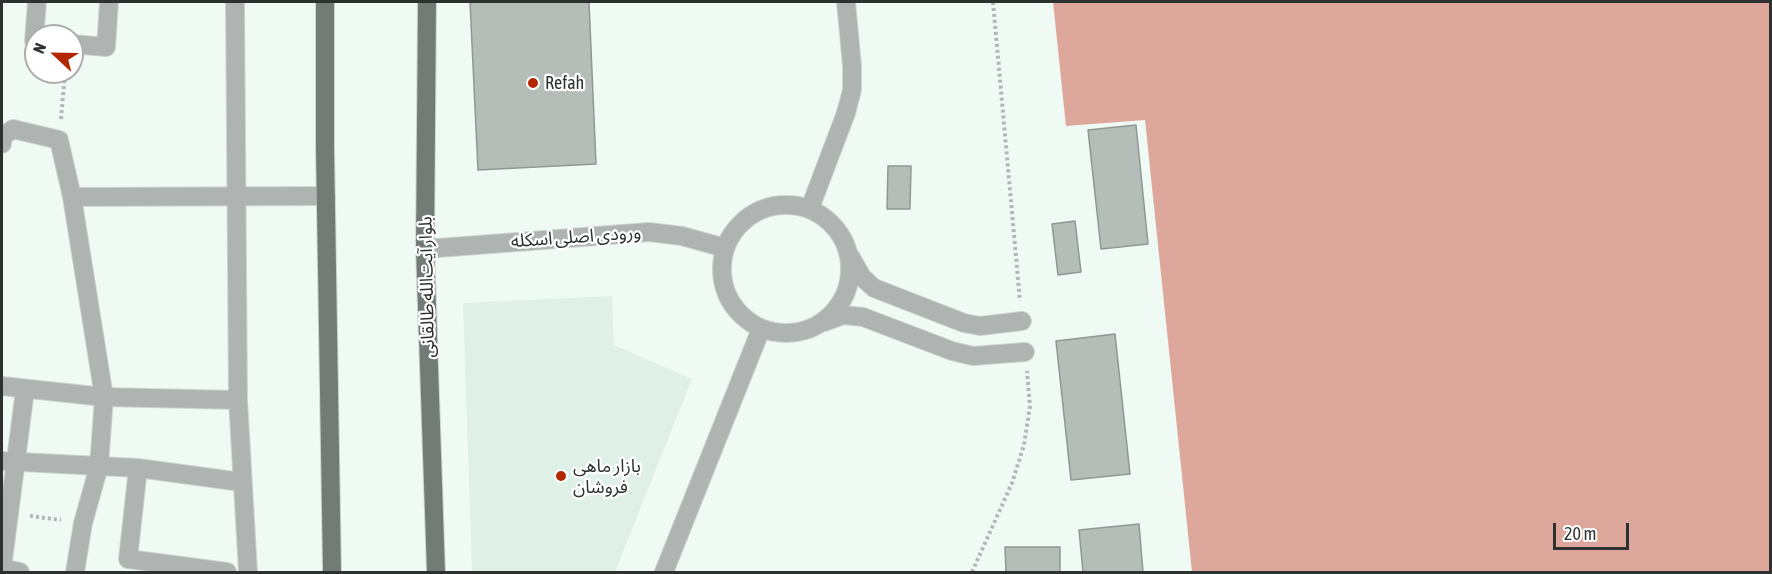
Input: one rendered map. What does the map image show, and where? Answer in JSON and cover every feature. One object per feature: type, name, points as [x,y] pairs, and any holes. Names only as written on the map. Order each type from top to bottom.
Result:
[{"type":"main road","points":[[325,2],[332,573]]},
{"type":"main road","name":"بلوار آیت‌الله طالقانی","points":[[427,2],[425,249],[436,573]]},
{"type":"street","points":[[35,24],[37,2]]},
{"type":"street","points":[[84,45],[106,47],[109,2]]},
{"type":"street","points":[[235,2],[238,400],[248,573]]},
{"type":"street","points":[[810,208],[846,113],[852,90],[846,2]]},
{"type":"street","points":[[2,144],[2,137],[13,129],[59,140],[72,197],[104,397],[99,466],[83,523],[75,573]]},
{"type":"street","points":[[72,197],[326,196]]},
{"type":"street","points":[[1022,321],[980,326],[964,323],[874,288],[862,277],[841,234],[827,219],[810,208],[788,204],[765,207],[746,218],[731,234],[725,248],[721,278],[728,300],[742,317],[761,329],[781,334],[801,332],[843,315],[863,317],[973,356],[1025,352]]},
{"type":"street","name":"ورودی اصلی اسکله","points":[[425,249],[650,232],[682,236],[725,248]]},
{"type":"street","points":[[820,324],[835,311],[846,293],[850,273],[849,253]]},
{"type":"street","points":[[664,573],[761,329]]},
{"type":"street","points":[[2,386],[104,397],[238,400]]},
{"type":"street","points":[[20,573],[2,568],[10,513],[10,462],[25,390]]},
{"type":"street","points":[[10,462],[138,468],[241,482]]},
{"type":"street","points":[[138,468],[128,559],[227,573]]},
{"type":"path","points":[[993,2],[1022,321]]},
{"type":"path","points":[[59,140],[64,84]]},
{"type":"path","points":[[972,573],[1012,483],[1024,445],[1030,406],[1025,352]]},
{"type":"path","points":[[10,513],[83,523]]},
{"type":"shaded area","points":[[1053,2],[1770,2],[1770,572],[1192,572],[1145,120],[1066,126]]},
{"type":"shaded area","name":"بازار ماهی فروشان","points":[[612,296],[614,345],[692,379],[615,572],[472,572],[463,303]]},
{"type":"building","name":"Refah","points":[[470,2],[589,2],[596,164],[478,170]]},
{"type":"building","points":[[1136,125],[1148,244],[1101,249],[1088,130]]},
{"type":"building","points":[[888,166],[911,166],[910,209],[887,209]]},
{"type":"building","points":[[1075,221],[1081,272],[1058,275],[1052,224]]},
{"type":"building","points":[[1115,334],[1130,474],[1071,480],[1056,341]]},
{"type":"building","points":[[1139,524],[1143,572],[1083,572],[1079,530]]},
{"type":"building","points":[[1005,547],[1060,547],[1060,572],[1006,572]]},
{"type":"place","name":"Refah","points":[[533,83]]},
{"type":"place","name":"بازار ماهی فروشان","points":[[561,476]]}]
